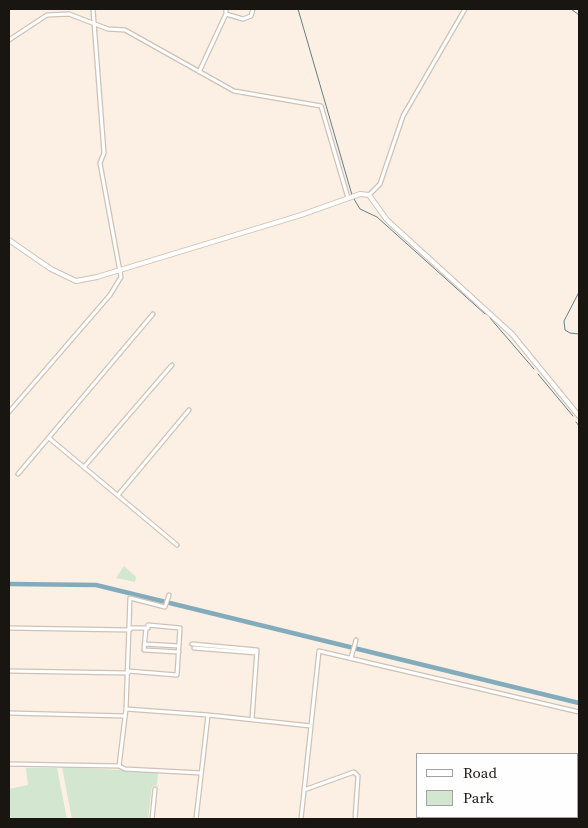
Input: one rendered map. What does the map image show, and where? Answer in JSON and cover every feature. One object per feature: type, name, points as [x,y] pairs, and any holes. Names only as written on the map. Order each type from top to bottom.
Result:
[{"type":"street","points":[[46,9],[47,15]]},
{"type":"street","points":[[9,412],[110,296],[121,277],[100,163],[104,153],[92,21],[93,9]]},
{"type":"street","points":[[199,72],[226,14],[226,9]]},
{"type":"street","points":[[226,14],[243,19],[251,16],[253,9]]},
{"type":"street","points":[[9,240],[51,269],[76,281],[97,277],[301,215],[351,197],[369,195],[380,184],[403,116],[465,9]]},
{"type":"street","points":[[9,40],[47,15],[69,14],[92,21],[108,29],[125,30],[234,91],[321,106],[351,197]]},
{"type":"street","points":[[369,195],[388,220],[512,334],[579,416]]},
{"type":"street","points":[[18,474],[153,314]]},
{"type":"street","points":[[84,467],[172,365]]},
{"type":"street","points":[[118,495],[188,410]]},
{"type":"street","points":[[49,438],[177,545]]},
{"type":"street","points":[[119,766],[126,709],[130,598],[165,607],[169,595]]},
{"type":"street","points":[[9,671],[128,672],[177,675],[179,652],[180,628],[148,625],[148,628],[146,628],[144,650],[179,652]]},
{"type":"street","points":[[9,628],[146,628]]},
{"type":"street","points":[[351,658],[356,640]]},
{"type":"street","points":[[144,644],[179,646]]},
{"type":"street","points":[[193,646],[258,650],[252,719]]},
{"type":"street","points":[[301,819],[319,651],[579,712]]},
{"type":"street","points":[[126,709],[208,714],[311,726]]},
{"type":"street","points":[[9,713],[125,716]]},
{"type":"street","points":[[196,819],[208,714]]},
{"type":"street","points":[[9,764],[119,766],[125,769],[201,773]]},
{"type":"street","points":[[304,790],[354,772],[358,776],[355,819]]},
{"type":"street","points":[[152,819],[155,789]]},
{"type":"green space","points":[[124,566],[136,577],[135,582],[116,578]]},
{"type":"green space","points":[[62,767],[158,772],[157,785],[152,786],[148,819],[72,819]]},
{"type":"green space","points":[[26,768],[57,768],[67,819],[9,819],[9,789],[28,785]]},
{"type":"waterway","points":[[298,9],[352,195]]},
{"type":"waterway","points":[[571,9],[579,15]]},
{"type":"waterway","points":[[354,199],[360,209],[377,217],[485,314]]},
{"type":"waterway","points":[[579,292],[564,321],[565,330],[570,333],[579,334]]},
{"type":"waterway","points":[[490,318],[534,369]]},
{"type":"waterway","points":[[538,374],[573,416]]},
{"type":"waterway","points":[[576,422],[579,426]]},
{"type":"waterway","points":[[9,584],[96,585],[579,703]]}]
